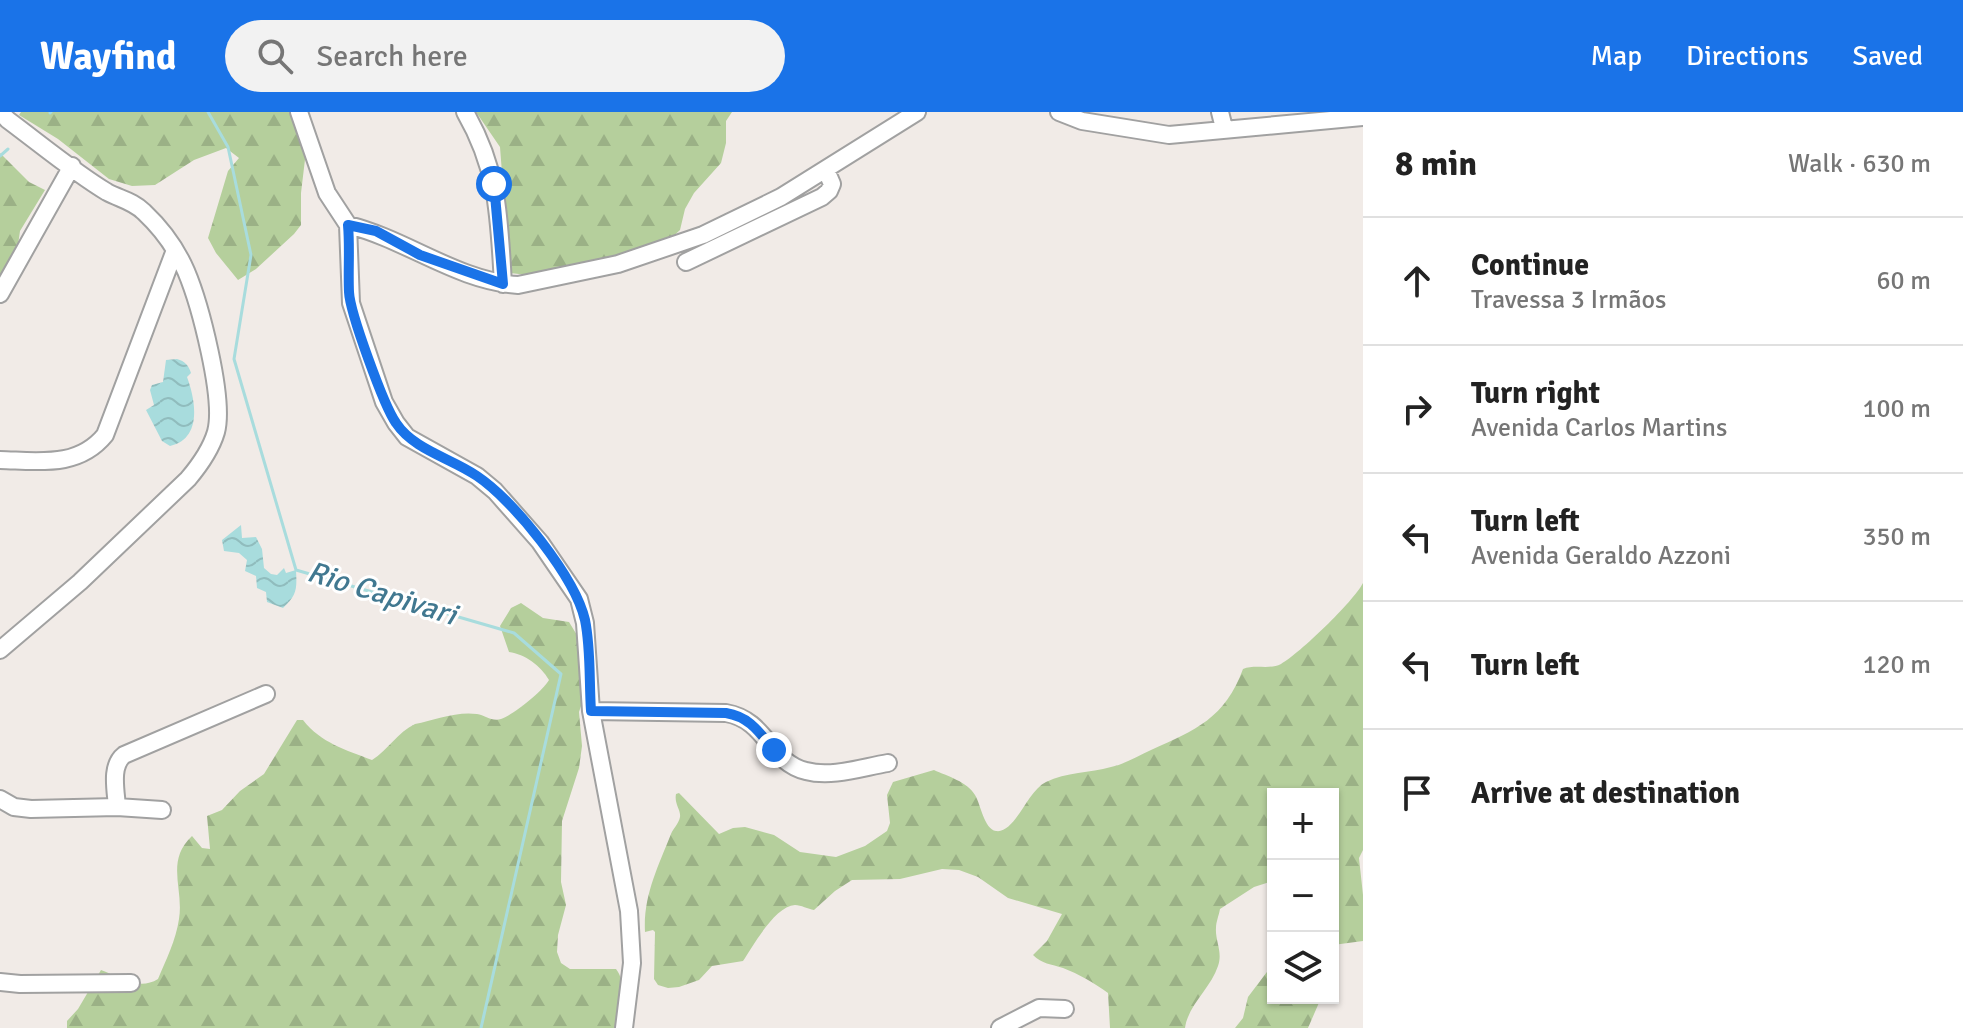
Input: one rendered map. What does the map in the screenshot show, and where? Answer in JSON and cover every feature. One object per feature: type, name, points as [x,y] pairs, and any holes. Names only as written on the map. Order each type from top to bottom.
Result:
[{"type":"street","points":[[0,112],[108,192],[136,204],[175,250],[187,272],[217,386],[219,413],[216,434],[199,465],[148,519],[0,650]]},
{"type":"street","points":[[299,112],[327,193],[348,225],[351,303],[390,414],[407,437],[477,476],[495,491],[540,542],[579,599],[585,623],[591,711],[629,911],[632,963],[624,1028]]},
{"type":"street","points":[[465,112],[483,145],[494,184],[503,284]]},
{"type":"street","points":[[348,225],[376,231],[420,255],[503,284],[550,280],[651,254],[743,217],[826,170],[917,112]]},
{"type":"street","points":[[1059,112],[1082,121],[1169,135],[1222,120],[1363,117]]},
{"type":"street","points":[[0,294],[72,166]]},
{"type":"street","points":[[686,262],[822,197],[832,184],[826,170]]},
{"type":"street","points":[[0,460],[65,461],[96,446],[105,435],[175,250]]},
{"type":"street","points":[[117,807],[115,776],[118,759],[131,750],[266,694]]},
{"type":"street","points":[[591,711],[726,713],[740,716],[751,722],[790,764],[806,771],[829,772],[888,763]]},
{"type":"street","points":[[0,799],[14,807],[31,809],[117,807],[162,810]]},
{"type":"street","points":[[0,982],[131,983]]},
{"type":"street","points":[[1000,1028],[1039,1008],[1065,1009]]},
{"type":"green space","points":[[21,112],[303,112],[309,126],[301,193],[301,225],[256,269],[238,280],[208,238],[228,171],[239,158],[226,148],[194,160],[155,185],[132,186],[109,179],[58,139],[19,115]]},
{"type":"green space","points":[[476,112],[732,112],[726,121],[726,143],[721,163],[694,193],[685,209],[680,230],[651,257],[536,276],[501,272],[507,238],[500,147]]},
{"type":"green space","points":[[0,153],[29,182],[45,190],[20,231],[15,266],[0,284]]},
{"type":"green space","points":[[1363,583],[1363,850],[1359,858],[1363,941],[1339,944],[1339,788],[1267,788],[1267,883],[1254,887],[1220,909],[1216,928],[1220,956],[1218,966],[1190,1012],[1185,1028],[1110,1028],[1108,993],[1081,976],[1043,962],[1033,955],[1047,941],[1062,914],[1008,898],[978,877],[959,870],[942,869],[900,879],[852,880],[814,910],[795,905],[780,912],[743,961],[712,966],[699,980],[679,987],[658,985],[654,979],[655,932],[645,932],[646,906],[657,870],[679,819],[676,794],[679,793],[719,834],[745,827],[774,835],[800,852],[836,857],[865,846],[887,831],[890,823],[887,795],[893,782],[934,770],[967,786],[975,795],[988,826],[996,831],[1003,830],[1046,782],[1121,764],[1195,729],[1227,700],[1243,669],[1276,666],[1290,658],[1338,614]]},
{"type":"green space","points":[[521,603],[543,618],[569,622],[580,640],[587,688],[579,712],[582,746],[579,768],[562,821],[561,882],[566,905],[557,952],[561,963],[570,969],[616,969],[622,982],[619,1028],[67,1028],[67,1021],[78,1009],[101,970],[137,983],[158,979],[178,927],[179,855],[192,836],[202,848],[210,849],[207,816],[222,810],[240,791],[264,774],[297,720],[303,720],[334,745],[372,760],[415,724],[462,714],[477,714],[498,720],[513,713],[546,685],[549,680],[542,670],[521,655],[509,652],[500,626],[511,608]]},
{"type":"green space","points":[[1267,972],[1267,1004],[1318,1004],[1308,1028],[1235,1028],[1243,1018],[1248,997]]},
{"type":"water","points":[[177,359],[186,364],[191,373],[187,377],[193,397],[194,418],[187,436],[170,446],[162,441],[146,410],[154,405],[150,390],[152,385],[163,382],[166,360]]},
{"type":"water","points":[[241,525],[242,538],[256,537],[262,549],[264,568],[271,574],[277,575],[284,568],[286,573],[296,570],[295,591],[283,608],[267,602],[266,592],[257,588],[256,576],[245,571],[247,560],[239,553],[224,551],[222,540]]},
{"type":"waterway","name":"Rio Capivari","points":[[208,112],[228,147],[251,255],[234,359],[296,570],[514,633],[561,674],[481,1028]]},
{"type":"waterway","name":"Rio Capivari","points":[[0,156],[8,149]]},
{"type":"route","points":[[494,184],[503,284],[420,255],[376,231],[348,225],[351,303],[384,402],[407,437],[477,476],[495,491],[540,542],[572,585],[585,623],[591,711],[726,713],[751,722],[774,750]]}]
